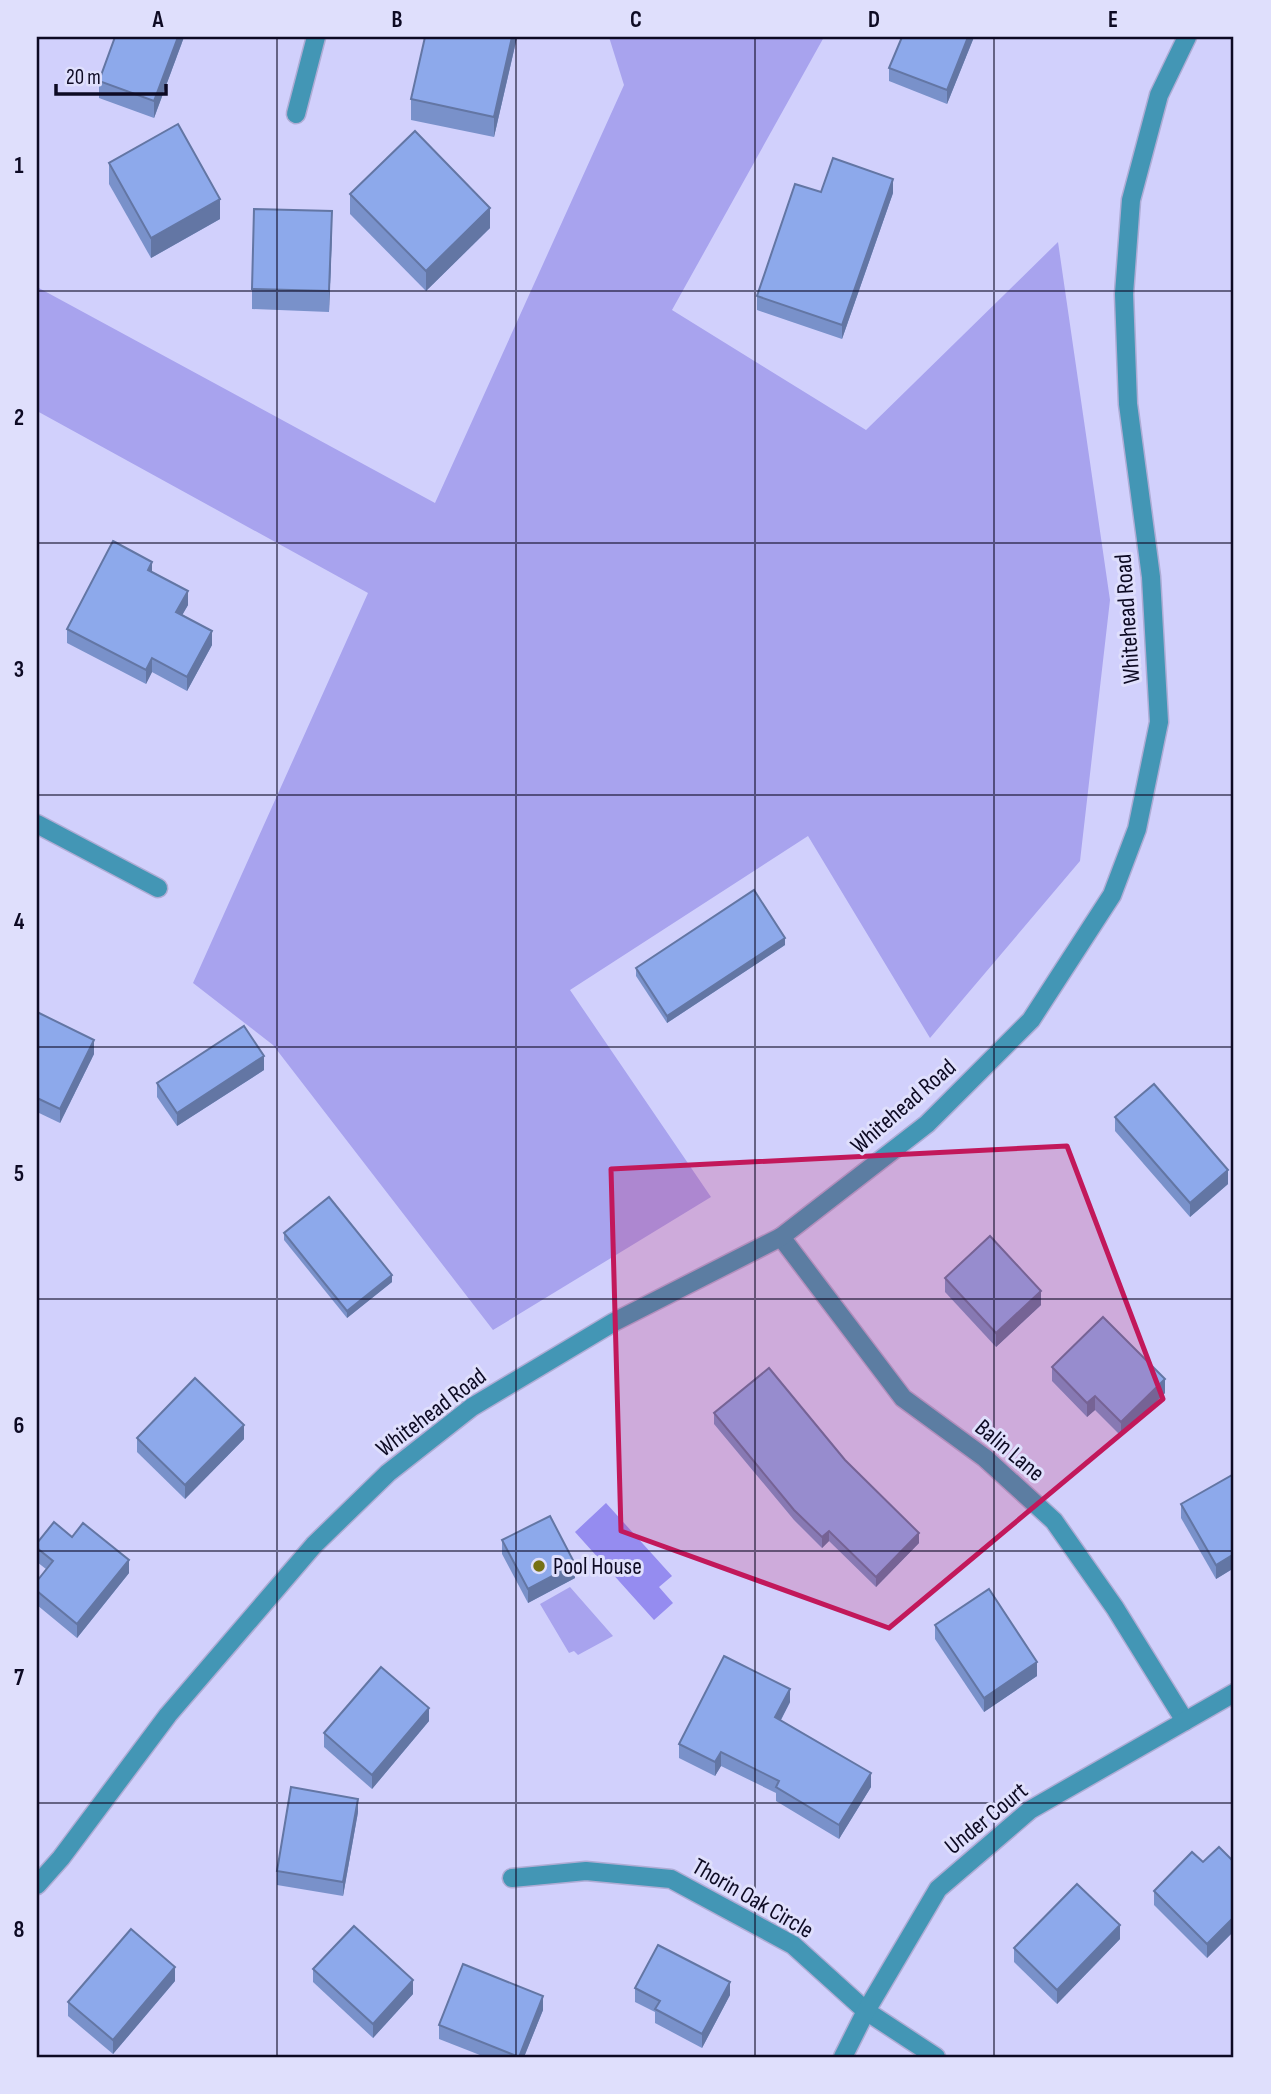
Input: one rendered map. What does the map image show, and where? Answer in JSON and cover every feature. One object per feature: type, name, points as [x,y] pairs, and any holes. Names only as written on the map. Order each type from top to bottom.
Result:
[{"type":"street","points":[[296,114],[316,37]]},
{"type":"street","name":"Whitehead Road","points":[[37,1885],[61,1858],[187,1693],[314,1545],[388,1473],[472,1407],[614,1322],[781,1237],[927,1124],[1031,1020],[1112,895],[1137,829],[1159,722],[1151,578],[1128,404],[1124,295],[1131,200],[1158,95],[1187,37]]},
{"type":"street","points":[[37,824],[158,888]]},
{"type":"street","name":"Balin Lane","points":[[781,1237],[903,1398],[985,1458],[1054,1521],[1115,1608],[1185,1721]]},
{"type":"street","name":"Under Court","points":[[843,2057],[866,2011],[938,1889],[1030,1810],[1234,1693]]},
{"type":"street","name":"Thorin Oak Circle","points":[[512,1878],[586,1871],[671,1879],[793,1945],[866,2011],[936,2057]]},
{"type":"highlighted area","points":[[1067,1146],[1163,1399],[889,1628],[621,1531],[611,1169]]},
{"type":"shaded area","points":[[609,37],[824,37],[672,310],[866,430],[1058,242],[1110,600],[1080,861],[930,1038],[808,836],[570,990],[711,1197],[493,1330],[273,1045],[193,983],[368,593],[37,411],[37,287],[435,503],[624,85]]},
{"type":"shaded area","points":[[606,1503],[672,1576],[659,1587],[673,1603],[654,1620],[575,1532]]},
{"type":"shaded area","points":[[570,1587],[613,1636],[578,1655],[574,1651],[569,1653],[540,1604]]},
{"type":"building","points":[[115,37],[178,37],[154,101],[99,81]]},
{"type":"building","points":[[425,37],[512,37],[494,117],[411,99]]},
{"type":"building","points":[[902,37],[968,37],[947,90],[889,68]]},
{"type":"building","points":[[178,124],[220,199],[151,238],[109,163]]},
{"type":"building","points":[[415,131],[490,208],[426,271],[350,194]]},
{"type":"building","points":[[833,158],[893,179],[842,325],[757,296],[795,184],[821,192]]},
{"type":"building","points":[[254,209],[332,211],[329,291],[252,289]]},
{"type":"building","points":[[113,541],[152,562],[148,570],[188,591],[176,612],[212,631],[187,677],[152,658],[146,670],[67,629]]},
{"type":"building","points":[[754,890],[785,938],[667,1016],[636,968]]},
{"type":"building","points":[[37,1012],[94,1040],[60,1109],[37,1098]]},
{"type":"building","points":[[244,1026],[264,1056],[177,1113],[157,1083]]},
{"type":"building","points":[[1154,1084],[1228,1170],[1190,1203],[1115,1117]]},
{"type":"building","points":[[329,1197],[392,1275],[347,1311],[284,1233]]},
{"type":"building","points":[[990,1236],[1041,1291],[996,1333],[945,1278]]},
{"type":"building","points":[[1103,1317],[1165,1379],[1121,1422],[1095,1396],[1087,1403],[1052,1367]]},
{"type":"building","points":[[769,1368],[845,1460],[919,1533],[876,1577],[829,1531],[822,1537],[794,1510],[714,1413]]},
{"type":"building","points":[[195,1378],[244,1425],[185,1485],[137,1438]]},
{"type":"building","points":[[1234,1474],[1234,1554],[1216,1565],[1181,1504]]},
{"type":"building","name":"Pool House","points":[[550,1516],[575,1564],[528,1589],[502,1540]]},
{"type":"building","points":[[54,1522],[72,1537],[83,1523],[129,1560],[77,1624],[37,1591],[37,1581],[53,1561],[37,1548],[37,1543]]},
{"type":"building","points":[[989,1589],[1037,1662],[984,1698],[935,1625]]},
{"type":"building","points":[[724,1656],[790,1689],[775,1717],[871,1773],[839,1825],[776,1787],[779,1781],[721,1752],[715,1762],[679,1744]]},
{"type":"building","points":[[381,1667],[429,1708],[372,1775],[324,1733]]},
{"type":"building","points":[[291,1787],[358,1799],[343,1882],[277,1871]]},
{"type":"building","points":[[1219,1847],[1234,1862],[1234,1917],[1207,1944],[1154,1891],[1192,1852],[1203,1862]]},
{"type":"building","points":[[1077,1884],[1120,1925],[1057,1990],[1014,1948]]},
{"type":"building","points":[[354,1926],[413,1980],[373,2024],[313,1969]]},
{"type":"building","points":[[131,1929],[175,1967],[113,2040],[68,2002]]},
{"type":"building","points":[[658,1945],[730,1982],[702,2034],[655,2009],[660,2001],[635,1988]]},
{"type":"building","points":[[463,1964],[543,1996],[519,2057],[439,2025]]},
{"type":"place","name":"Pool House","points":[[539,1566]]}]
